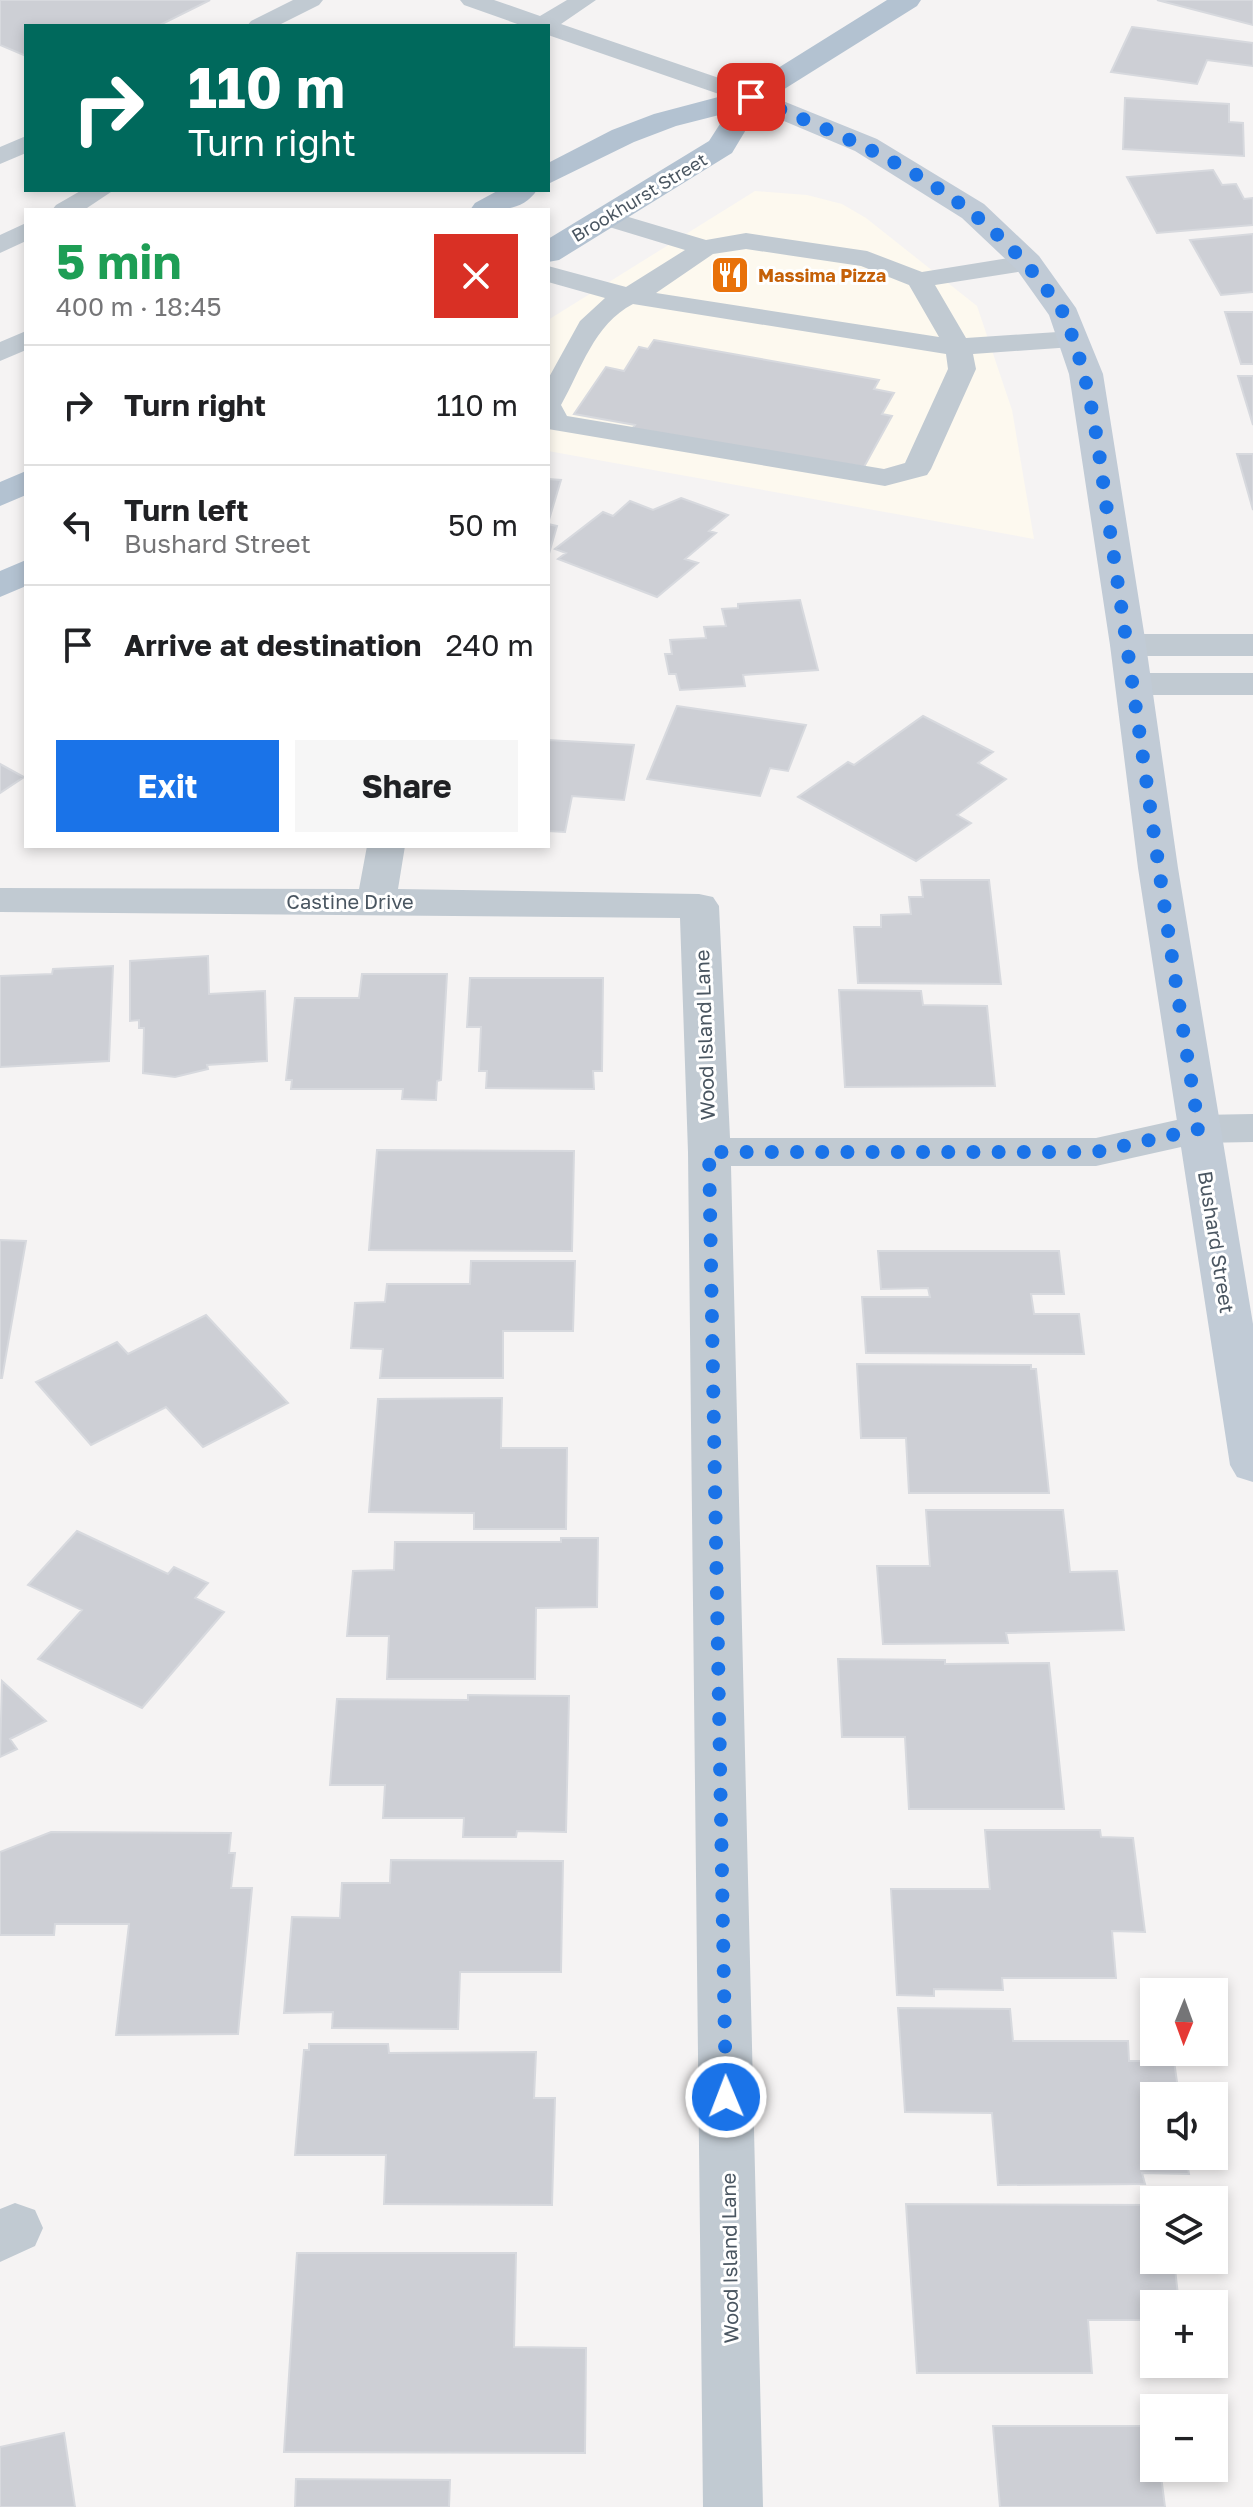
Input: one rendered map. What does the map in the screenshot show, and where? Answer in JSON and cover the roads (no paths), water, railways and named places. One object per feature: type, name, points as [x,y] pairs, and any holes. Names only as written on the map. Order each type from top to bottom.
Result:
[{"type":"main road","name":"Brookhurst Street","points":[[550,174],[623,136],[665,120],[751,97],[907,0]]},
{"type":"main road","name":"Brookhurst Street","points":[[550,252],[721,147],[751,97]]},
{"type":"main road","points":[[490,208],[518,192]]},
{"type":"main road","points":[[0,496],[24,482]]},
{"type":"main road","points":[[0,586],[24,572]]},
{"type":"street","name":"Bushard Street","points":[[751,97],[866,145],[973,211],[1028,263],[1065,315],[1086,374],[1128,645],[1158,868],[1253,1465]]},
{"type":"street","points":[[1128,645],[1253,645]]},
{"type":"street","points":[[1133,684],[1253,684]]},
{"type":"street","points":[[376,901],[386,848]]},
{"type":"street","name":"Castine Drive","points":[[0,900],[699,906]]},
{"type":"street","name":"Wood Island Lane","points":[[699,906],[709,1152],[733,2507]]},
{"type":"street","points":[[709,1152],[1096,1152],[1199,1129],[1253,1128]]},
{"type":"lane","points":[[263,24],[311,0]]},
{"type":"lane","points":[[472,0],[540,24]]},
{"type":"lane","points":[[549,24],[584,0]]},
{"type":"lane","points":[[550,27],[751,97]]},
{"type":"lane","points":[[0,157],[24,144]]},
{"type":"lane","points":[[69,208],[97,192]]},
{"type":"lane","points":[[605,218],[705,248]]},
{"type":"lane","points":[[0,245],[24,232]]},
{"type":"lane","points":[[550,402],[589,327],[609,306],[653,284],[705,248],[746,241],[867,259],[919,280],[1028,263]]},
{"type":"lane","points":[[550,275],[629,296],[958,347],[1073,339]]},
{"type":"lane","points":[[550,410],[557,423],[885,478],[917,469],[962,369],[958,347],[919,280]]},
{"type":"lane","points":[[0,353],[24,340]]},
{"type":"place","name":"Massima Pizza","points":[[730,275]]}]
